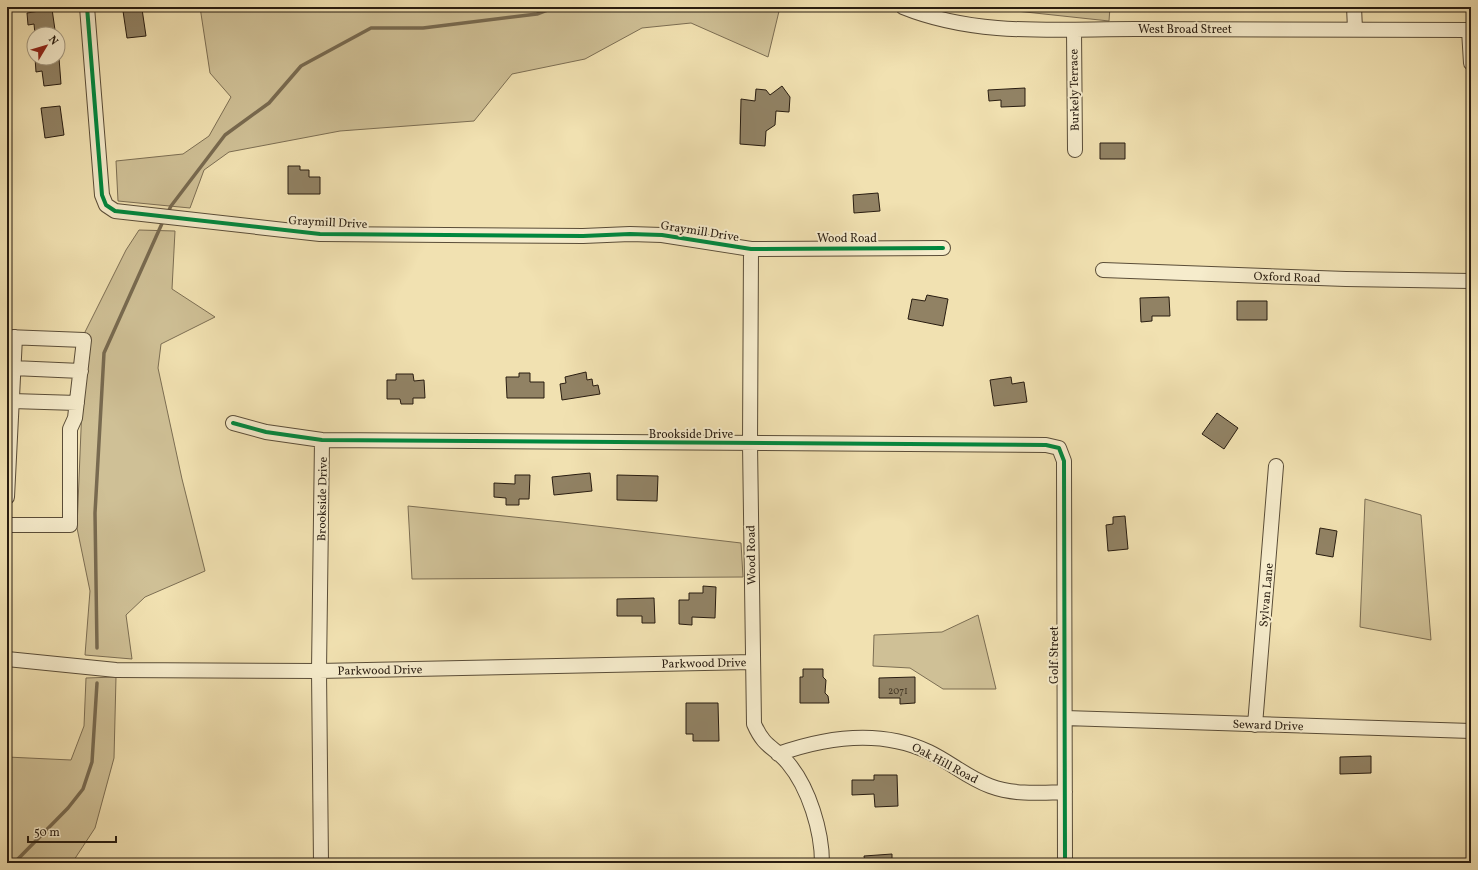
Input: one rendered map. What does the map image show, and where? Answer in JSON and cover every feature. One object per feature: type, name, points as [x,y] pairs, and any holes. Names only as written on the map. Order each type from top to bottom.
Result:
[{"type":"street","name":"Graymill Drive","points":[[87,7],[100,186],[103,201],[109,209],[151,216],[320,234],[583,236],[630,234],[662,235],[751,249]]},
{"type":"street","name":"West Broad Street","points":[[903,7],[941,20],[986,28],[1074,30],[1470,30]]},
{"type":"street","points":[[1354,7],[1355,29]]},
{"type":"street","name":"Burkely Terrace","points":[[1074,30],[1075,150]]},
{"type":"street","points":[[1470,30],[1471,63]]},
{"type":"street","name":"Wood Road","points":[[822,863],[820,840],[812,807],[788,762],[763,740],[754,724],[750,444],[751,249],[943,248]]},
{"type":"street","name":"Oxford Road","points":[[1103,270],[1346,279],[1471,281]]},
{"type":"street","points":[[7,497],[13,368],[11,337],[84,340],[75,418],[70,429],[70,525],[7,525]]},
{"type":"street","points":[[13,368],[81,371]]},
{"type":"street","points":[[12,401],[77,403]]},
{"type":"street","points":[[233,423],[266,432],[322,440]]},
{"type":"street","name":"Brookside Drive","points":[[321,863],[319,671],[322,440],[750,444],[1046,444],[1059,448]]},
{"type":"street","name":"Golf Street","points":[[1059,448],[1064,461],[1066,863]]},
{"type":"street","name":"Sylvan Lane","points":[[1255,725],[1276,466]]},
{"type":"street","name":"Parkwood Drive","points":[[7,659],[116,670],[319,671],[753,662]]},
{"type":"street","name":"Seward Drive","points":[[1065,718],[1471,731]]},
{"type":"street","name":"Oak Hill Road","points":[[778,754],[799,746],[832,740],[887,739],[914,746],[930,753],[990,786],[1009,791],[1029,793],[1065,792]]},
{"type":"shaded area","points":[[200,7],[780,7],[768,57],[691,23],[642,28],[585,59],[512,74],[474,121],[340,131],[229,152],[204,170],[190,208],[118,201],[116,161],[183,154],[209,136],[231,97],[210,73]]},
{"type":"shaded area","points":[[979,7],[1110,7],[1109,21]]},
{"type":"shaded area","points":[[139,230],[175,231],[172,289],[215,317],[161,344],[158,368],[182,479],[205,571],[145,597],[126,615],[132,659],[85,655],[90,591],[77,528],[85,332],[126,250]]},
{"type":"shaded area","points":[[1365,499],[1421,515],[1431,640],[1360,627]]},
{"type":"shaded area","points":[[408,506],[741,543],[743,577],[412,579]]},
{"type":"shaded area","points":[[978,615],[996,689],[943,689],[910,668],[873,666],[874,635],[942,632]]},
{"type":"shaded area","points":[[116,677],[114,758],[95,828],[72,863],[7,863],[7,757],[71,760],[84,726],[86,678]]},
{"type":"building","points":[[52,9],[54,26],[34,26],[34,24],[28,25],[27,13]]},
{"type":"building","points":[[142,9],[146,36],[127,38],[123,11]]},
{"type":"building","points":[[36,66],[60,66],[61,84],[44,86],[42,71],[36,72]]},
{"type":"building","points":[[782,86],[790,97],[789,112],[776,111],[775,125],[766,131],[765,146],[740,144],[741,99],[755,101],[756,89],[766,90],[770,95]]},
{"type":"building","points":[[1025,88],[1025,106],[1001,107],[1001,100],[989,101],[988,90]]},
{"type":"building","points":[[60,106],[64,135],[45,138],[41,108]]},
{"type":"building","points":[[1100,143],[1125,143],[1125,159],[1100,159]]},
{"type":"building","points":[[288,166],[300,166],[300,170],[309,170],[309,177],[320,177],[320,194],[288,194]]},
{"type":"building","points":[[878,193],[880,211],[854,213],[853,195]]},
{"type":"building","points":[[927,295],[948,299],[943,326],[908,319],[912,299],[925,301]]},
{"type":"building","points":[[1169,297],[1170,316],[1152,316],[1152,321],[1141,322],[1140,298]]},
{"type":"building","points":[[1237,301],[1267,301],[1267,320],[1237,320]]},
{"type":"building","points":[[586,372],[587,380],[592,379],[593,386],[598,385],[600,394],[562,400],[560,384],[566,383],[565,377]]},
{"type":"building","points":[[519,373],[530,373],[530,382],[544,382],[544,398],[507,398],[506,377],[519,377]]},
{"type":"building","points":[[396,374],[413,374],[414,381],[424,380],[425,398],[413,398],[413,404],[401,404],[400,399],[387,399],[387,380],[396,380]]},
{"type":"building","points":[[1011,377],[1012,384],[1024,382],[1027,402],[994,406],[990,380]]},
{"type":"building","points":[[1217,413],[1238,428],[1224,449],[1202,434]]},
{"type":"building","points":[[590,473],[592,491],[554,495],[552,477]]},
{"type":"building","points":[[515,475],[530,475],[529,499],[519,499],[519,505],[506,505],[506,498],[494,497],[494,483],[515,484]]},
{"type":"building","points":[[617,475],[658,476],[657,501],[617,500]]},
{"type":"building","points":[[1125,516],[1128,549],[1108,551],[1106,525],[1113,524],[1113,517]]},
{"type":"building","points":[[1320,528],[1337,531],[1333,557],[1316,554]]},
{"type":"building","points":[[703,586],[716,587],[715,618],[692,617],[692,625],[679,624],[679,600],[689,600],[689,593],[703,593]]},
{"type":"building","points":[[654,598],[655,623],[642,623],[642,616],[617,616],[617,599]]},
{"type":"building","points":[[803,669],[823,669],[823,677],[826,680],[825,693],[828,696],[829,703],[800,703],[800,677],[803,677]]},
{"type":"building","points":[[915,677],[915,703],[900,704],[900,698],[879,698],[879,678]]},
{"type":"building","points":[[686,703],[718,703],[719,741],[693,741],[693,734],[686,734]]},
{"type":"building","points":[[1371,756],[1371,773],[1340,774],[1340,757]]},
{"type":"building","points":[[874,775],[897,775],[898,806],[875,807],[874,794],[852,795],[852,780],[874,780]]},
{"type":"building","points":[[892,854],[892,863],[865,863],[864,856]]},
{"type":"waterway","points":[[167,214],[171,206],[225,135],[269,103],[301,66],[371,28],[423,28],[537,14],[555,7]]},
{"type":"waterway","points":[[97,648],[95,513],[104,353],[164,219]]},
{"type":"waterway","points":[[14,863],[68,808],[83,789],[92,762],[97,683]]},
{"type":"cycle path","points":[[87,7],[102,195],[106,205],[115,211],[320,234],[583,236],[630,234],[662,235],[751,249],[943,248]]},
{"type":"cycle path","points":[[233,423],[266,432],[322,440],[1046,445],[1059,448],[1064,461],[1065,863]]}]
